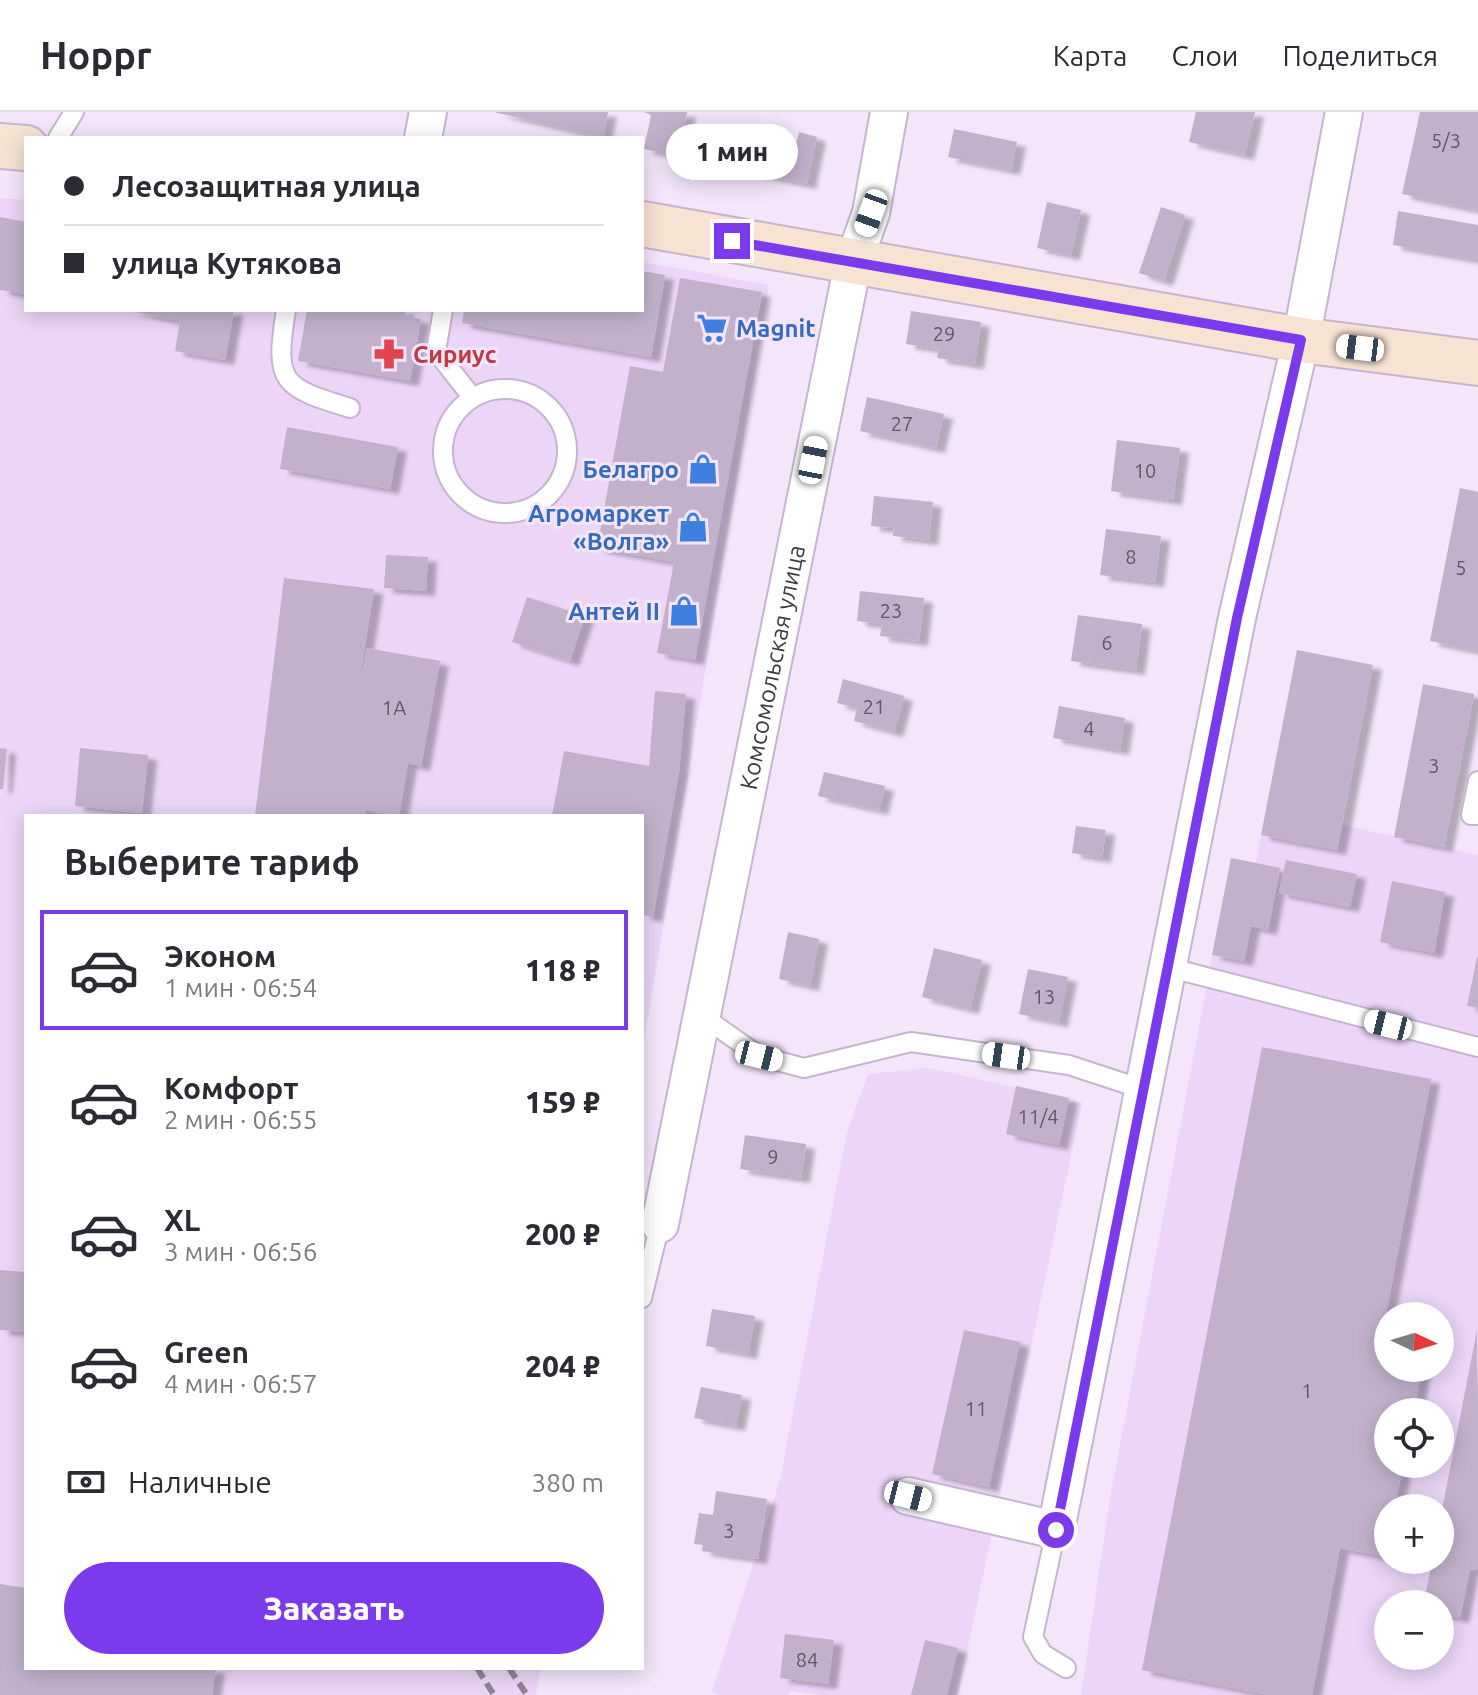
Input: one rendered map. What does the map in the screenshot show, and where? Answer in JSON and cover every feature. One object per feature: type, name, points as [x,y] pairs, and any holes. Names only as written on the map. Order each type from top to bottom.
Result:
[{"type":"main road","points":[[0,146],[24,148]]},
{"type":"main road","points":[[644,224],[1301,340],[1478,363]]},
{"type":"street","points":[[423,136],[428,112]]},
{"type":"street","name":"Комсомольская улица","points":[[660,1224],[853,263],[871,213],[889,112]]},
{"type":"street","points":[[908,1496],[1056,1530],[1237,618],[1301,340],[1344,112]]},
{"type":"lane","points":[[59,136],[74,112]]},
{"type":"lane","points":[[286,312],[281,340],[283,370],[297,391],[350,408]]},
{"type":"lane","points":[[443,312],[436,351],[472,397]]},
{"type":"lane","points":[[506,388],[537,397],[558,417],[568,446],[563,475],[544,501],[515,513],[484,510],[457,491],[443,459],[446,436],[448,424],[472,397],[506,388]]},
{"type":"lane","points":[[1478,781],[1471,815],[1478,815]]},
{"type":"lane","points":[[1167,967],[1478,1047]]},
{"type":"lane","points":[[702,1016],[759,1056],[804,1068],[911,1042],[1069,1065],[1142,1089]]},
{"type":"lane","points":[[644,1290],[660,1224]]},
{"type":"lane","points":[[1056,1530],[1033,1637],[1043,1654],[1066,1668]]},
{"type":"shaded area","points":[[0,198],[24,200],[24,312],[644,312],[644,262],[769,285],[644,1042],[644,814],[24,814],[24,1670],[541,1670],[536,1695],[0,1695]]},
{"type":"shaded area","points":[[1342,825],[1478,855],[1478,1695],[1081,1695],[1110,1498],[1231,858],[1256,863],[1261,835],[1337,850]]},
{"type":"shaded area","points":[[929,1068],[1082,1103],[958,1695],[819,1695],[791,1691],[788,1695],[720,1695],[712,1692],[780,1480],[847,1132],[868,1074]]},
{"type":"building","points":[[494,112],[608,112],[603,136]]},
{"type":"building","points":[[644,112],[687,112],[678,156],[644,149],[651,115]]},
{"type":"building","points":[[1196,112],[1255,112],[1245,155],[1189,142]]},
{"type":"building","points":[[1420,112],[1478,112],[1478,210],[1402,194]]},
{"type":"building","points":[[740,129],[797,141],[799,132],[817,137],[807,184],[732,168]]},
{"type":"building","points":[[954,129],[1017,142],[1011,170],[948,157]]},
{"type":"building","points":[[1047,202],[1081,210],[1071,255],[1037,248]]},
{"type":"building","points":[[1161,207],[1185,215],[1164,281],[1139,273]]},
{"type":"building","points":[[1398,211],[1478,225],[1478,260],[1393,245]]},
{"type":"building","points":[[0,217],[24,222],[24,294],[0,290]]},
{"type":"building","points":[[644,271],[665,275],[651,357],[462,323],[464,312],[644,312]]},
{"type":"building","points":[[680,278],[762,292],[695,660],[657,653],[674,562],[597,548],[630,366],[663,372]]},
{"type":"building","points":[[911,311],[981,322],[975,364],[937,358],[939,349],[906,344]]},
{"type":"building","points":[[136,312],[234,312],[225,360],[175,351],[180,321]]},
{"type":"building","points":[[307,312],[405,312],[404,316],[421,319],[410,381],[298,361]]},
{"type":"building","points":[[867,397],[944,414],[936,448],[860,431]]},
{"type":"building","points":[[287,427],[398,447],[390,489],[280,469]]},
{"type":"building","points":[[1117,440],[1180,448],[1173,500],[1111,491]]},
{"type":"building","points":[[1460,488],[1478,492],[1478,651],[1430,641]]},
{"type":"building","points":[[874,496],[933,502],[929,540],[893,536],[894,528],[871,526]]},
{"type":"building","points":[[1106,529],[1161,536],[1155,582],[1100,575]]},
{"type":"building","points":[[386,555],[428,557],[426,591],[384,588]]},
{"type":"building","points":[[284,578],[374,589],[357,695],[367,648],[440,661],[421,766],[408,763],[399,814],[366,810],[366,814],[255,814]]},
{"type":"building","points":[[860,591],[924,598],[919,641],[880,636],[882,624],[857,621]]},
{"type":"building","points":[[527,597],[585,616],[570,661],[512,642]]},
{"type":"building","points":[[1078,615],[1142,624],[1136,670],[1071,661]]},
{"type":"building","points":[[1297,650],[1373,665],[1337,850],[1261,835]]},
{"type":"building","points":[[843,679],[904,696],[894,732],[854,721],[857,708],[837,703]]},
{"type":"building","points":[[1423,684],[1474,694],[1444,847],[1394,837]]},
{"type":"building","points":[[655,691],[686,694],[679,772],[653,917],[644,915],[644,814],[552,814],[564,751],[649,766]]},
{"type":"building","points":[[1059,706],[1125,718],[1120,750],[1053,738]]},
{"type":"building","points":[[0,748],[7,749],[3,789],[0,789]]},
{"type":"building","points":[[80,748],[148,755],[142,813],[75,806]]},
{"type":"building","points":[[824,772],[885,786],[879,810],[818,796]]},
{"type":"building","points":[[1076,826],[1106,830],[1102,858],[1072,853]]},
{"type":"building","points":[[1231,858],[1280,868],[1268,930],[1251,926],[1244,961],[1212,955]]},
{"type":"building","points":[[1286,860],[1357,874],[1350,907],[1279,893]]},
{"type":"building","points":[[1392,881],[1445,892],[1434,953],[1380,942]]},
{"type":"building","points":[[788,932],[819,939],[810,986],[779,979]]},
{"type":"building","points":[[934,948],[982,960],[970,1009],[922,997]]},
{"type":"building","points":[[1478,957],[1478,1008],[1467,1006]]},
{"type":"building","points":[[1028,969],[1068,977],[1059,1022],[1019,1014]]},
{"type":"building","points":[[1262,1047],[1431,1079],[1388,1302],[1374,1302],[1374,1382],[1419,1382],[1417,1398],[1374,1398],[1374,1478],[1400,1478],[1398,1494],[1374,1494],[1374,1555],[1340,1548],[1312,1695],[1269,1695],[1142,1670]]},
{"type":"building","points":[[1016,1086],[1069,1098],[1059,1145],[1006,1134]]},
{"type":"building","points":[[745,1135],[806,1144],[801,1178],[740,1169]]},
{"type":"building","points":[[0,1270],[24,1272],[24,1332],[0,1330]]},
{"type":"building","points":[[712,1309],[755,1316],[748,1354],[706,1346]]},
{"type":"building","points":[[964,1330],[1020,1342],[989,1487],[932,1474]]},
{"type":"building","points":[[1477,1330],[1478,1570],[1470,1569],[1460,1618],[1454,1617],[1454,1590],[1427,1590],[1429,1574],[1454,1574],[1454,1494],[1445,1494],[1448,1478],[1454,1478],[1454,1448]]},
{"type":"building","points":[[701,1387],[742,1395],[736,1426],[694,1418]]},
{"type":"building","points":[[716,1491],[767,1499],[758,1559],[702,1551],[703,1545],[694,1544],[699,1513],[713,1515]]},
{"type":"building","points":[[0,1584],[24,1588],[24,1670],[216,1670],[212,1695],[0,1695]]},
{"type":"building","points":[[785,1634],[834,1640],[828,1684],[780,1678]]},
{"type":"building","points":[[925,1640],[958,1648],[947,1695],[911,1695]]},
{"type":"railway","points":[[478,1670],[494,1695]]},
{"type":"railway","points":[[510,1670],[527,1695]]},
{"type":"place","name":"Magnit","points":[[712,328]]},
{"type":"place","name":"Сириус","points":[[389,354]]},
{"type":"place","name":"Белагро","points":[[703,469]]},
{"type":"place","name":"Агромаркет «Волга»","points":[[693,527]]},
{"type":"place","name":"Антей II","points":[[684,611]]},
{"type":"route","points":[[732,241],[1301,340],[1237,618],[1056,1530]]}]
